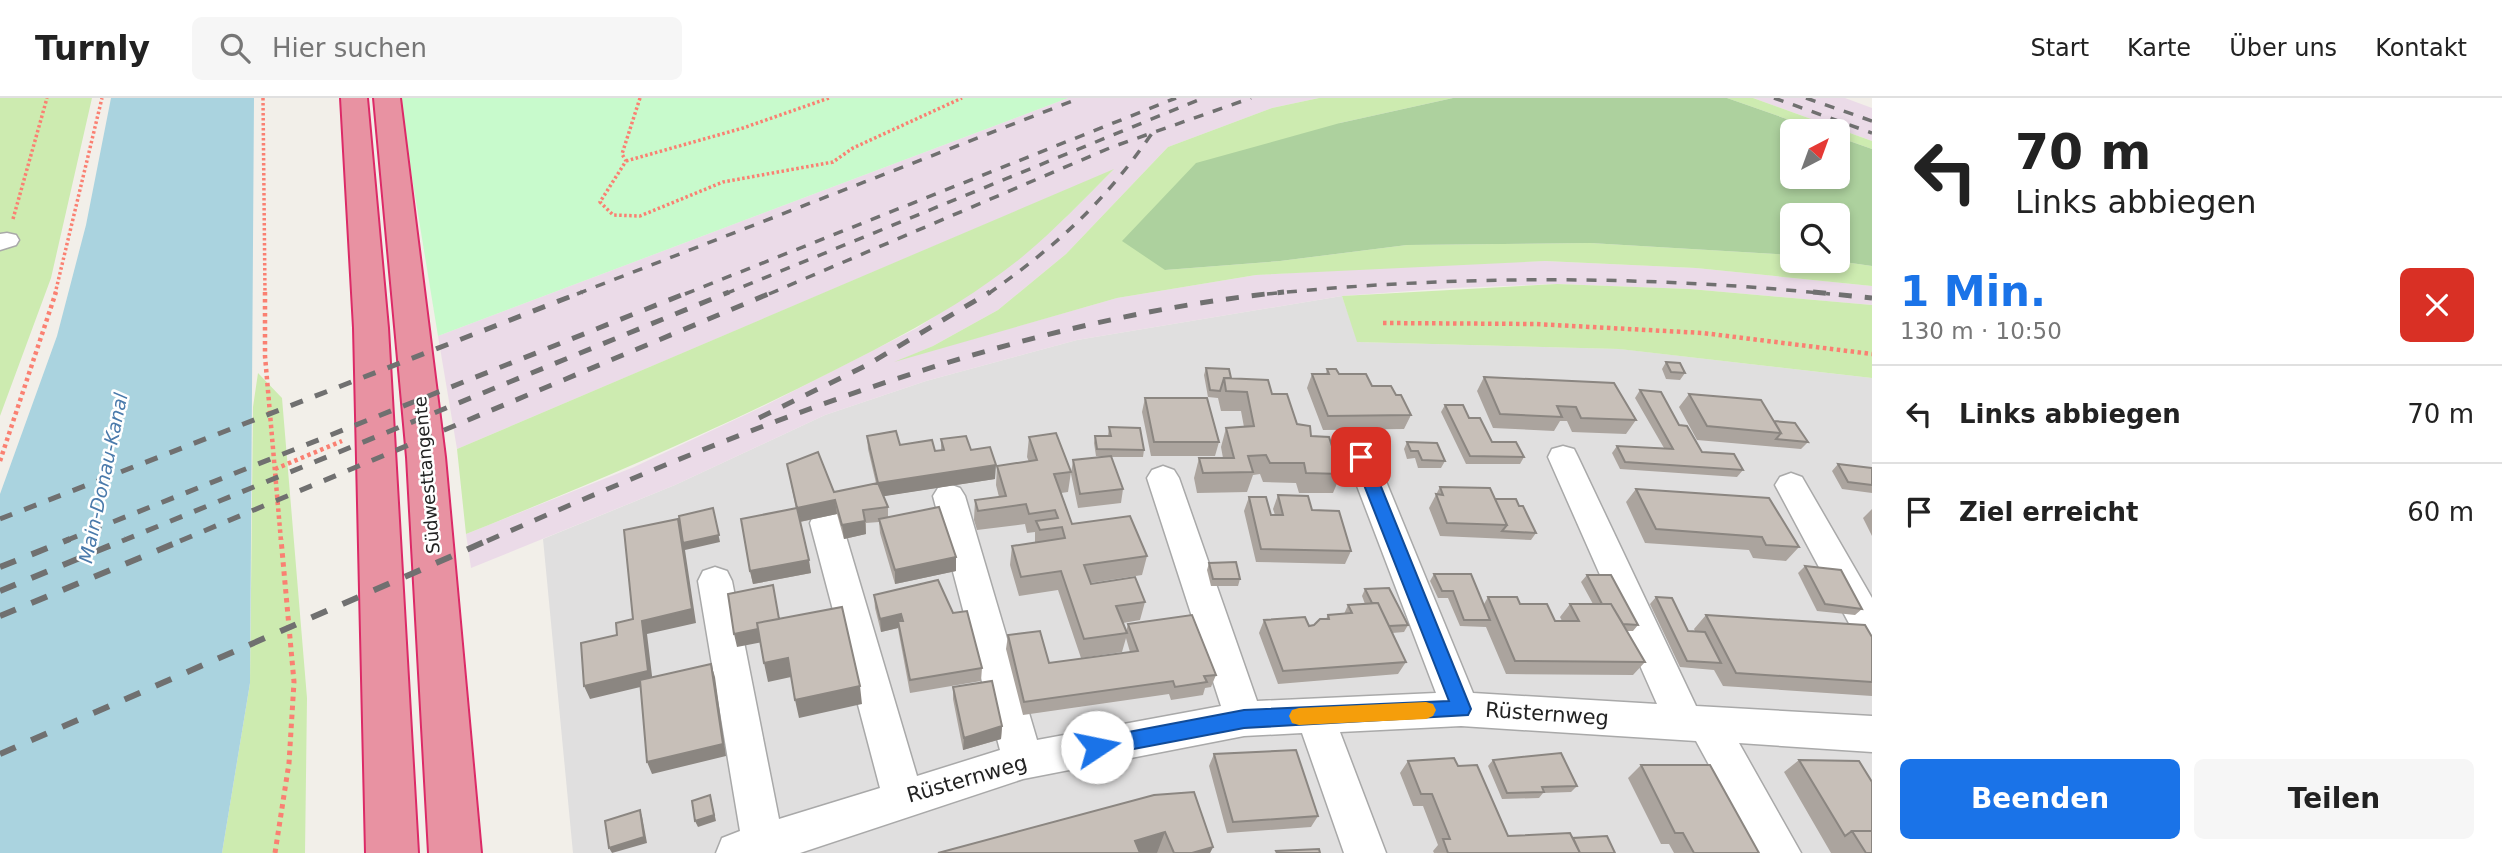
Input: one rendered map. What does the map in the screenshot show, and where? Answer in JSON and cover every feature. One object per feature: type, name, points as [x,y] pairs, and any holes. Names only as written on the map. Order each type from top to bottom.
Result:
[{"type":"highway","points":[[354,98],[385,611],[392,853]]},
{"type":"highway","name":"Südwesttangente","points":[[387,98],[426,457],[455,853]]},
{"type":"street","points":[[1361,457],[1461,709]]},
{"type":"street","points":[[1563,457],[1696,724],[1780,853]]},
{"type":"street","points":[[1163,478],[1244,719]]},
{"type":"street","points":[[1791,485],[1872,631]]},
{"type":"street","points":[[949,496],[1023,761]]},
{"type":"street","points":[[826,523],[903,798]]},
{"type":"street","points":[[715,581],[750,848]]},
{"type":"street","name":"Rüsternweg","points":[[750,848],[1023,761],[1244,719],[1461,709],[1872,734]]},
{"type":"street","points":[[1315,716],[1365,853]]},
{"type":"path","points":[[4,242],[47,98]]},
{"type":"path","points":[[0,461],[28,390],[73,236],[102,98]]},
{"type":"path","points":[[263,98],[265,356],[294,682],[289,764],[275,853]]},
{"type":"path","points":[[625,161],[622,154],[640,98]]},
{"type":"path","points":[[829,98],[743,128],[625,161],[600,202],[613,215],[640,216],[723,182],[833,162],[853,148],[962,98]]},
{"type":"path","points":[[1383,323],[1535,324],[1690,332],[1872,354]]},
{"type":"path","points":[[275,469],[375,427]]},
{"type":"shaded area","points":[[1068,98],[1319,98],[1272,108],[1168,147],[1066,254],[998,310],[933,346],[902,359],[1117,298],[1256,275],[1421,265],[1545,261],[1696,268],[1872,286],[1872,305],[1690,289],[1557,284],[1452,288],[1342,296],[1077,340],[926,381],[825,415],[675,485],[471,568],[466,534],[634,467],[766,405],[917,328],[994,278],[1063,220],[1113,170],[457,449],[438,336]]},
{"type":"shaded area","points":[[1753,98],[1845,98],[1872,108],[1872,141],[1850,133],[1850,119],[1811,119]]},
{"type":"shaded area","points":[[1342,296],[1358,342],[1620,349],[1872,378],[1872,853],[573,853],[543,539],[675,485],[825,415],[926,381],[1077,340]]},
{"type":"green space","points":[[0,98],[92,98],[51,278],[0,416]]},
{"type":"green space","points":[[399,98],[1068,98],[438,336]]},
{"type":"green space","points":[[1319,98],[1453,98],[1340,123],[1165,270],[1280,261],[1407,245],[1590,243],[1780,254],[1780,273],[1850,273],[1850,263],[1872,266],[1872,286],[1696,268],[1545,261],[1256,275],[1117,298],[894,362],[933,346],[998,310],[1066,254],[1168,147],[1272,108]]},
{"type":"green space","points":[[1453,98],[1727,98],[1787,119],[1780,119],[1780,189],[1850,189],[1850,141],[1872,149],[1872,266],[1850,263],[1850,203],[1780,203],[1780,254],[1590,243],[1407,245],[1280,261],[1165,270],[1122,241],[1196,163],[1340,123]]},
{"type":"green space","points":[[1727,98],[1753,98],[1811,119],[1787,119]]},
{"type":"green space","points":[[1850,133],[1872,141],[1872,149],[1850,141]]},
{"type":"green space","points":[[1114,169],[1056,227],[1010,267],[955,305],[915,328],[697,436],[466,534],[457,449]]},
{"type":"green space","points":[[1557,284],[1690,289],[1872,305],[1872,378],[1619,349],[1357,342],[1342,296]]},
{"type":"green space","points":[[258,373],[282,398],[307,698],[305,853],[222,853],[250,683],[253,407]]},
{"type":"water","name":"Main-Donau-Kanal","points":[[111,98],[254,98],[250,683],[222,853],[0,853],[0,494],[57,336],[86,225]]},
{"type":"building","points":[[1666,362],[1680,363],[1685,373],[1671,372]]},
{"type":"building","points":[[1206,368],[1229,369],[1231,378],[1224,378],[1220,391],[1210,390]]},
{"type":"building","points":[[1327,369],[1336,369],[1339,374],[1366,374],[1372,386],[1391,386],[1396,395],[1401,395],[1411,415],[1328,416],[1312,374],[1329,374]]},
{"type":"building","points":[[1484,377],[1614,383],[1636,420],[1581,418],[1576,407],[1557,406],[1562,417],[1500,414]]},
{"type":"building","points":[[1224,378],[1268,380],[1272,394],[1287,394],[1297,424],[1310,426],[1311,436],[1329,437],[1341,474],[1306,473],[1304,463],[1270,463],[1266,455],[1248,456],[1253,472],[1203,473],[1199,458],[1234,458],[1226,428],[1254,426],[1247,392],[1226,391]]},
{"type":"building","points":[[1640,390],[1661,392],[1679,425],[1687,426],[1702,452],[1734,454],[1743,470],[1625,462],[1617,446],[1673,449]]},
{"type":"building","points":[[1689,394],[1761,400],[1781,433],[1707,426]]},
{"type":"building","points":[[1145,398],[1207,398],[1219,442],[1154,442]]},
{"type":"building","points":[[1445,405],[1463,405],[1469,418],[1480,418],[1492,442],[1516,442],[1524,457],[1470,456]]},
{"type":"building","points":[[1774,421],[1795,423],[1808,442],[1776,439],[1781,433]]},
{"type":"building","points":[[1109,427],[1140,428],[1144,450],[1097,449],[1095,436],[1111,436]]},
{"type":"building","points":[[896,431],[900,445],[932,440],[935,451],[944,450],[941,439],[966,436],[971,450],[990,447],[996,465],[878,483],[867,436]]},
{"type":"building","points":[[1056,433],[1071,472],[1054,474],[1072,524],[1130,516],[1147,556],[1084,565],[1091,584],[1135,577],[1145,602],[1116,606],[1127,633],[1084,639],[1061,571],[1021,577],[1012,546],[1065,538],[1062,527],[1040,530],[1036,521],[1058,518],[1055,510],[1029,514],[1026,504],[978,511],[975,500],[1006,496],[997,466],[1037,460],[1029,437]]},
{"type":"building","points":[[1407,442],[1437,443],[1445,461],[1422,460],[1418,451],[1411,451]]},
{"type":"building","points":[[818,452],[834,492],[878,483],[888,507],[863,510],[865,521],[842,525],[835,500],[797,508],[787,464]]},
{"type":"building","points":[[1111,456],[1123,489],[1080,494],[1073,460]]},
{"type":"building","points":[[1838,464],[1872,468],[1872,485],[1848,482]]},
{"type":"building","points":[[1440,487],[1490,488],[1507,525],[1447,523],[1436,494],[1443,495]]},
{"type":"building","points":[[1636,489],[1769,498],[1799,547],[1766,545],[1762,537],[1656,529]]},
{"type":"building","points":[[1278,495],[1308,496],[1312,510],[1339,511],[1351,551],[1261,549],[1249,497],[1266,497],[1271,515],[1283,515]]},
{"type":"building","points":[[1495,499],[1516,499],[1519,506],[1523,506],[1536,533],[1502,531],[1507,525]]},
{"type":"building","points":[[939,507],[956,557],[895,570],[879,519]]},
{"type":"building","points":[[713,508],[719,535],[683,543],[679,516]]},
{"type":"building","points":[[797,508],[809,560],[750,571],[741,519]]},
{"type":"building","points":[[678,519],[692,609],[642,621],[648,671],[584,686],[581,643],[617,635],[616,623],[633,619],[624,530]]},
{"type":"building","points":[[1236,562],[1240,579],[1213,579],[1209,563]]},
{"type":"building","points":[[1805,566],[1841,570],[1862,609],[1825,604]]},
{"type":"building","points":[[1434,574],[1471,574],[1490,620],[1464,620],[1453,591],[1442,591]]},
{"type":"building","points":[[1587,575],[1611,575],[1638,625],[1623,624],[1611,604],[1602,604]]},
{"type":"building","points":[[938,580],[953,613],[967,611],[982,668],[910,680],[898,621],[903,621],[901,614],[880,619],[874,595]]},
{"type":"building","points":[[773,585],[779,619],[757,623],[758,629],[734,634],[728,594]]},
{"type":"building","points":[[1389,588],[1408,625],[1389,626],[1378,603],[1372,603],[1365,589]]},
{"type":"building","points":[[1488,597],[1517,597],[1520,604],[1547,604],[1555,621],[1579,621],[1570,604],[1611,604],[1645,662],[1515,661]]},
{"type":"building","points":[[1656,597],[1672,598],[1688,631],[1705,632],[1721,663],[1687,661]]},
{"type":"building","points":[[1378,603],[1406,662],[1283,671],[1264,620],[1305,617],[1309,626],[1320,619],[1329,619],[1328,615],[1352,613],[1348,605]]},
{"type":"building","points":[[842,607],[860,686],[795,700],[788,658],[764,663],[757,623]]},
{"type":"building","points":[[1192,615],[1216,675],[1204,676],[1207,682],[1175,687],[1173,681],[1024,702],[1008,635],[1040,631],[1049,663],[1138,651],[1128,624]]},
{"type":"building","points":[[1706,615],[1865,625],[1872,637],[1872,682],[1736,673]]},
{"type":"building","points":[[711,664],[723,744],[647,762],[640,680]]},
{"type":"building","points":[[992,681],[1002,726],[964,738],[953,687]]},
{"type":"building","points":[[1296,750],[1318,816],[1233,822],[1214,754]]},
{"type":"building","points":[[1561,753],[1577,786],[1542,787],[1544,792],[1507,793],[1493,760]]},
{"type":"building","points":[[1454,758],[1458,766],[1477,765],[1508,836],[1570,833],[1580,853],[1448,853],[1443,839],[1450,839],[1432,794],[1421,794],[1408,761]]},
{"type":"building","points":[[1799,760],[1859,761],[1872,782],[1872,831],[1852,831],[1845,836]]},
{"type":"building","points":[[1641,765],[1710,765],[1759,853],[1694,853],[1683,833],[1675,833]]},
{"type":"building","points":[[1194,792],[1213,847],[1192,853],[1174,853],[1165,832],[1135,841],[1140,853],[938,853],[1154,795]]},
{"type":"building","points":[[710,795],[714,815],[695,821],[692,801]]},
{"type":"building","points":[[640,810],[644,837],[609,848],[605,821]]},
{"type":"building","points":[[1852,831],[1872,831],[1872,853],[1866,853]]},
{"type":"building","points":[[1607,836],[1615,853],[1580,853],[1573,838]]},
{"type":"building","points":[[1319,849],[1320,853],[1276,851]]},
{"type":"railway","points":[[577,294],[1080,98]]},
{"type":"railway","points":[[685,294],[1176,98]]},
{"type":"railway","points":[[725,294],[1203,98]]},
{"type":"railway","points":[[1152,133],[1251,98]]},
{"type":"railway","points":[[1774,98],[1872,133]]},
{"type":"railway","points":[[1806,98],[1872,121]]},
{"type":"railway","points":[[1152,133],[1155,129]]},
{"type":"railway","points":[[769,294],[1112,147],[1152,133]]},
{"type":"railway","points":[[988,294],[1080,220],[1118,178],[1152,133]]},
{"type":"railway","points":[[1273,293],[1408,283],[1548,280],[1689,283],[1830,294]]},
{"type":"railway","points":[[0,519],[582,292]]},
{"type":"railway","points":[[65,541],[689,292]]},
{"type":"railway","points":[[122,541],[729,292]]},
{"type":"railway","points":[[180,541],[773,292]]},
{"type":"railway","points":[[759,418],[867,365],[990,292]]},
{"type":"railway","points":[[1273,293],[1284,292]]},
{"type":"railway","points":[[1813,292],[1872,298]]},
{"type":"railway","points":[[487,541],[680,459],[876,385],[1077,327],[1180,306],[1273,293]]},
{"type":"railway","points":[[1267,294],[1273,293]]},
{"type":"railway","points":[[65,541],[70,539]]},
{"type":"railway","points":[[0,591],[126,539]]},
{"type":"railway","points":[[0,616],[185,539]]},
{"type":"railway","points":[[0,754],[491,539]]},
{"type":"railway","points":[[0,567],[65,541]]},
{"type":"slow traffic","points":[[1299,716],[1426,710]]},
{"type":"route","points":[[1097,747],[1244,719],[1461,709],[1361,457]]}]
